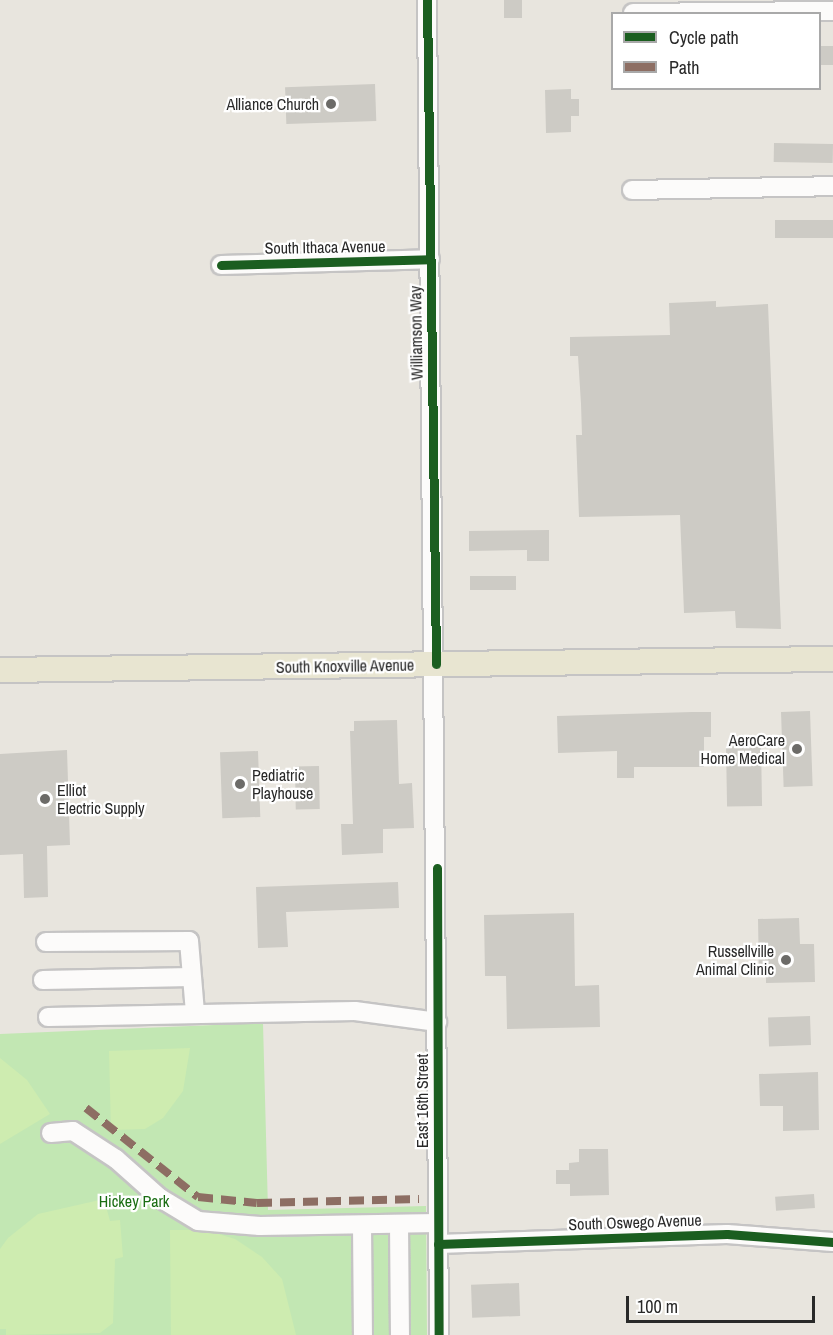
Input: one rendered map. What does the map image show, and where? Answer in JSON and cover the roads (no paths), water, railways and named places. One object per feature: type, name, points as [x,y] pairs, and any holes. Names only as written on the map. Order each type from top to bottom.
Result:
[{"type":"main road","name":"South Knoxville Avenue","points":[[0,670],[833,659]]},
{"type":"street","name":"Williamson Way","points":[[427,0],[436,664]]},
{"type":"street","points":[[733,12],[833,11]]},
{"type":"street","points":[[632,190],[833,186]]},
{"type":"street","name":"South Ithaca Avenue","points":[[221,265],[429,259]]},
{"type":"street","name":"East 16th Street","points":[[436,664],[439,1335]]},
{"type":"street","points":[[46,942],[189,941],[195,1013]]},
{"type":"street","points":[[43,980],[191,977]]},
{"type":"street","points":[[48,1017],[355,1011],[437,1022]]},
{"type":"street","points":[[51,1133],[73,1131],[116,1159],[160,1198],[198,1221],[260,1226],[437,1223]]},
{"type":"street","points":[[399,1224],[400,1335]]},
{"type":"street","points":[[362,1225],[363,1335]]},
{"type":"street","name":"South Oswego Avenue","points":[[438,1244],[727,1234],[833,1242]]},
{"type":"place","name":"Alliance Church","points":[[331,104]]},
{"type":"place","name":"AeroCare Home Medical","points":[[797,749]]},
{"type":"place","name":"Pediatric Playhouse","points":[[240,784]]},
{"type":"place","name":"Elliot Electric Supply","points":[[45,799]]},
{"type":"place","name":"Russellville Animal Clinic","points":[[786,960]]},
{"type":"park label","name":"Hickey Park","points":[[134,1201]]}]
